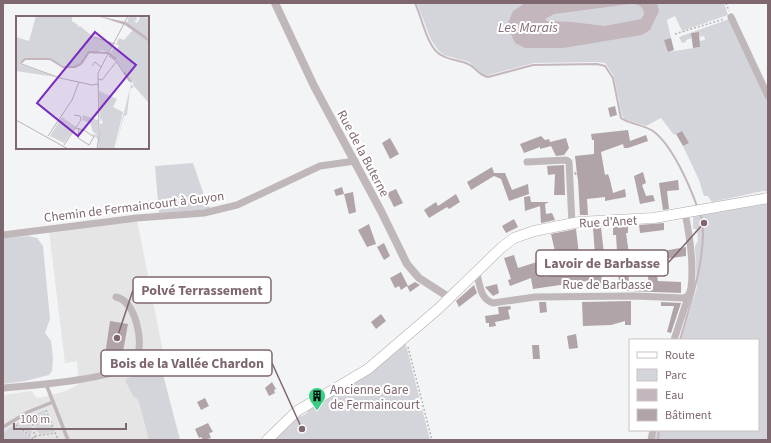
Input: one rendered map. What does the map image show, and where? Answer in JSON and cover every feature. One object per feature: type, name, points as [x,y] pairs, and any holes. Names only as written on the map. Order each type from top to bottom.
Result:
[{"type":"main road","name":"Rue d'Anet","points":[[325,394],[447,297],[514,238],[534,231],[572,224],[646,219],[768,198]]},
{"type":"main road","name":"Rue d'Anet","points":[[267,440],[297,411],[368,369],[405,337],[447,297]]},
{"type":"street","name":"Rue de la Buterne","points":[[275,3],[314,86],[355,161],[407,264],[419,278],[447,297]]},
{"type":"street","points":[[731,17],[768,96]]},
{"type":"street","points":[[527,162],[566,160],[569,162],[572,224]]},
{"type":"street","name":"Chemin de Fermaincourt à Guyon","points":[[3,235],[137,218],[204,212],[244,202],[310,170],[330,164],[355,161]]},
{"type":"street","points":[[674,339],[691,288],[692,267],[688,212]]},
{"type":"street","name":"Rue de Barbasse","points":[[476,271],[483,296],[486,300],[493,303],[535,297],[627,296],[684,298],[688,296]]},
{"type":"street","points":[[3,388],[46,384],[106,375],[133,364],[138,356],[140,347],[136,320],[126,301],[116,298]]},
{"type":"lane","points":[[46,384],[68,440]]},
{"type":"lane","points":[[3,427],[31,410],[53,402]]},
{"type":"path","points":[[675,34],[731,17]]},
{"type":"path","points":[[405,337],[432,440]]},
{"type":"path","points":[[44,406],[58,440]]},
{"type":"path","points":[[31,410],[35,440]]},
{"type":"path","points":[[11,421],[35,440]]},
{"type":"path","points":[[35,436],[55,433]]},
{"type":"shaded area","points":[[137,220],[165,362],[160,364],[180,440],[3,440],[3,395],[31,391],[37,398],[44,397],[66,391],[79,384],[77,361],[65,363],[49,231]]},
{"type":"green space","points":[[417,3],[724,3],[728,15],[682,31],[675,16],[667,20],[671,38],[665,40],[668,52],[700,47],[699,41],[705,40],[704,36],[700,37],[699,32],[691,33],[692,38],[682,43],[679,37],[729,19],[768,101],[768,193],[763,191],[712,202],[708,196],[704,196],[699,180],[683,146],[689,143],[682,131],[674,135],[661,118],[646,126],[624,119],[614,76],[605,63],[534,63],[485,76],[469,62],[444,55],[439,51],[431,40]]},
{"type":"green space","points":[[193,163],[207,204],[212,209],[159,213],[155,166]]},
{"type":"green space","points":[[768,203],[768,440],[654,440],[657,431],[759,431],[759,339],[681,339],[697,287],[695,246],[698,241],[697,230],[693,228],[693,216]]},
{"type":"green space","points":[[28,236],[37,238],[43,246],[50,319],[45,333],[51,341],[53,359],[52,371],[49,375],[25,381],[3,384],[3,238]]},
{"type":"green space","points":[[405,341],[430,440],[274,440],[294,419],[306,414],[310,408]]},
{"type":"green space","points":[[160,363],[180,440],[149,440],[139,402],[136,397],[134,398],[125,380]]},
{"type":"green space","points":[[44,410],[54,432],[40,434],[36,430],[34,415]]},
{"type":"green space","points":[[30,416],[32,432],[30,435],[16,424]]},
{"type":"green space","points":[[14,425],[33,440],[3,440],[3,433]]},
{"type":"water","name":"Les Marais","points":[[525,3],[657,3],[659,11],[650,30],[642,35],[563,48],[525,48],[515,43],[509,30],[508,23],[513,11]],"holes":[[[630,4],[638,5],[643,9],[644,15],[641,19],[605,26],[547,21],[545,19],[554,14]]]},
{"type":"building","points":[[699,32],[700,47],[693,48],[691,33]]},
{"type":"building","points":[[671,38],[674,50],[668,52],[664,40]]},
{"type":"building","points":[[615,106],[617,115],[610,117],[608,108]]},
{"type":"building","points":[[628,130],[630,141],[646,135],[648,141],[628,148],[624,148],[623,144],[601,152],[605,175],[608,174],[613,193],[625,189],[626,197],[605,201],[605,197],[587,199],[588,215],[580,215],[575,156],[594,154],[594,140],[592,140],[591,134]]},
{"type":"building","points":[[682,131],[689,143],[683,146],[676,134]]},
{"type":"building","points":[[541,136],[545,140],[549,139],[550,142],[566,138],[569,148],[564,155],[556,156],[551,146],[540,149],[540,147],[524,153],[520,144]]},
{"type":"building","points":[[390,138],[399,154],[390,159],[382,143]]},
{"type":"building","points":[[564,165],[565,195],[554,195],[555,174],[548,175],[547,166]]},
{"type":"building","points":[[492,167],[494,173],[505,173],[512,190],[528,184],[529,194],[509,201],[501,179],[494,176],[471,190],[467,182]]},
{"type":"building","points":[[643,172],[646,183],[642,185],[646,196],[653,195],[655,201],[640,204],[634,176]]},
{"type":"building","points":[[678,180],[679,190],[667,191],[669,209],[663,210],[659,183]]},
{"type":"building","points":[[342,187],[344,194],[336,196],[334,190]]},
{"type":"building","points":[[396,189],[403,203],[394,207],[387,193]]},
{"type":"building","points":[[353,192],[356,212],[349,214],[344,194]]},
{"type":"building","points":[[456,194],[460,202],[449,209],[447,207],[429,218],[424,210],[436,202],[438,206]]},
{"type":"building","points":[[530,196],[531,202],[549,202],[545,204],[546,214],[552,213],[555,220],[541,223],[540,206],[525,211],[524,197]]},
{"type":"building","points":[[514,219],[518,227],[506,233],[502,226]]},
{"type":"building","points":[[664,223],[664,230],[640,233],[639,225]]},
{"type":"building","points":[[369,224],[376,244],[367,247],[358,230]]},
{"type":"building","points":[[628,226],[628,233],[626,233],[629,254],[627,254],[629,283],[619,284],[616,235],[613,235],[613,227]]},
{"type":"building","points":[[601,227],[604,254],[595,255],[593,228]]},
{"type":"building","points":[[576,229],[580,263],[599,260],[603,287],[588,289],[587,281],[533,289],[531,278],[510,286],[508,280],[511,279],[504,258],[514,255],[518,268],[556,256],[551,234]],"holes":[[[571,261],[575,273],[544,277],[542,266],[555,263],[556,265]]]},
{"type":"building","points":[[384,243],[390,256],[384,260],[377,247]]},
{"type":"building","points":[[686,247],[686,256],[664,259],[663,251]]},
{"type":"building","points":[[401,272],[408,286],[415,282],[420,285],[410,292],[407,286],[401,290],[399,286],[395,288],[390,278]]},
{"type":"building","points":[[648,276],[657,276],[658,281],[681,282],[681,293],[627,291],[627,287],[649,287]]},
{"type":"building","points":[[497,284],[499,293],[493,296],[485,287]]},
{"type":"building","points":[[474,285],[477,293],[459,307],[456,301]]},
{"type":"building","points":[[631,301],[631,325],[625,325],[625,321],[611,325],[583,326],[582,302]]},
{"type":"building","points":[[539,302],[546,302],[547,312],[540,313]]},
{"type":"building","points":[[661,302],[681,303],[671,333],[667,332],[674,306],[661,306]]},
{"type":"building","points":[[510,306],[511,309],[508,310],[510,319],[495,322],[496,326],[489,327],[489,323],[486,323],[485,316],[499,314],[498,307]]},
{"type":"building","points":[[381,314],[386,321],[376,329],[371,322]]},
{"type":"building","points":[[110,321],[128,324],[122,357],[105,355]]},
{"type":"building","points":[[576,334],[578,348],[569,349],[567,336]]},
{"type":"building","points":[[532,345],[539,345],[540,359],[533,359]]},
{"type":"building","points":[[272,382],[276,389],[274,390],[275,393],[269,396],[265,388]]},
{"type":"building","points":[[205,398],[209,406],[201,410],[197,402]]},
{"type":"building","points":[[208,423],[213,432],[209,433],[211,438],[203,440],[201,437],[199,438],[195,429]]},
{"type":"waterway","points":[[415,3],[428,39],[436,51],[444,57],[471,65],[480,73],[488,77],[533,65],[597,64],[605,66],[613,78],[621,118],[649,129],[660,137],[679,166],[697,206]]},
{"type":"waterway","points":[[680,339],[698,276],[701,258],[703,225],[700,212]]},
{"type":"waterway","points":[[658,440],[659,431]]},
{"type":"place","name":"Lavoir de Barbasse","points":[[704,223]]},
{"type":"place","name":"Polvé Terrassement","points":[[117,338]]},
{"type":"place","name":"Ancienne Gare de Fermaincourt","points":[[317,411]]},
{"type":"place","name":"Bois de la Vallée Chardon","points":[[302,429]]}]
